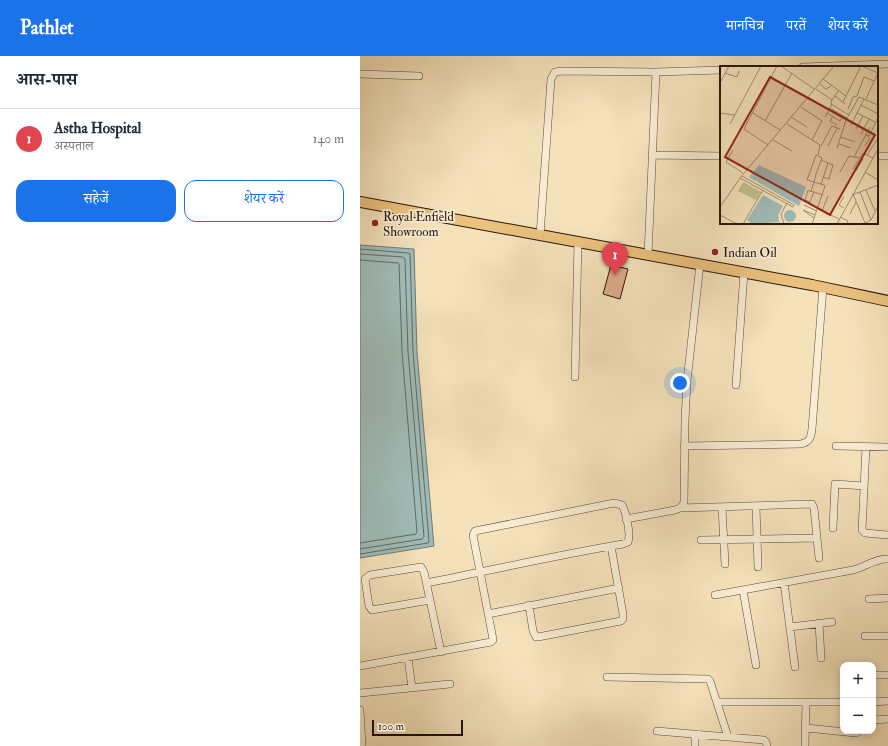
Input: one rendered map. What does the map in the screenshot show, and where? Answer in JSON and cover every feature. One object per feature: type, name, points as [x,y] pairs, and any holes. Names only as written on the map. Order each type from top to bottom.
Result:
[{"type":"highway","points":[[360,202],[744,272],[888,301]]},
{"type":"street","points":[[831,66],[888,64]]},
{"type":"street","points":[[540,235],[552,75],[556,72],[562,71],[656,72],[720,70]]},
{"type":"street","points":[[648,255],[656,72]]},
{"type":"street","points":[[360,74],[419,76]]},
{"type":"street","points":[[652,155],[720,156]]},
{"type":"street","points":[[575,377],[578,242]]},
{"type":"street","points":[[680,508],[684,503],[684,446],[688,368],[700,264]]},
{"type":"street","points":[[736,385],[744,272]]},
{"type":"street","points":[[684,446],[801,444],[809,441],[812,429],[823,287]]},
{"type":"street","points":[[836,446],[888,447]]},
{"type":"street","points":[[866,447],[863,532],[888,535]]},
{"type":"street","points":[[833,528],[834,484],[864,486]]},
{"type":"street","points":[[360,666],[441,652],[491,642],[493,640],[492,634],[488,614],[480,572],[473,535],[475,531],[614,503],[622,505],[625,509],[629,539],[628,542],[623,544],[480,572],[427,583]]},
{"type":"street","points":[[626,518],[680,508],[812,504],[814,508],[819,558]]},
{"type":"street","points":[[756,506],[758,567]]},
{"type":"street","points":[[722,507],[725,564]]},
{"type":"street","points":[[701,540],[817,538]]},
{"type":"street","points":[[529,605],[533,631],[536,637],[618,623],[623,618],[611,546]]},
{"type":"street","points":[[715,595],[853,570],[878,560],[888,559]]},
{"type":"street","points":[[430,600],[372,610],[369,606],[365,579],[370,576],[421,567],[427,583],[441,652]]},
{"type":"street","points":[[784,583],[795,667]]},
{"type":"street","points":[[488,614],[618,588]]},
{"type":"street","points":[[743,590],[756,665]]},
{"type":"street","points":[[869,599],[888,598]]},
{"type":"street","points":[[790,627],[832,622]]},
{"type":"street","points":[[819,624],[821,658]]},
{"type":"street","points":[[865,636],[888,636]]},
{"type":"street","points":[[408,658],[412,688]]},
{"type":"street","points":[[876,675],[888,675]]},
{"type":"street","points":[[607,677],[706,678],[710,681],[728,737]]},
{"type":"street","points":[[360,693],[450,684]]},
{"type":"street","points":[[876,702],[888,701]]},
{"type":"street","points":[[717,702],[840,702]]},
{"type":"street","points":[[805,746],[806,702]]},
{"type":"street","points":[[360,710],[362,746]]},
{"type":"street","points":[[876,720],[888,719]]},
{"type":"street","points":[[806,728],[840,731]]},
{"type":"street","points":[[657,731],[764,740],[767,746]]},
{"type":"street","points":[[694,746],[695,734]]},
{"type":"water","points":[[360,245],[414,249],[417,352],[434,546],[360,558]]},
{"type":"building","points":[[611,265],[628,269],[620,299],[603,294]]},
{"type":"place","name":"Royal Enfield Showroom","points":[[375,223]]},
{"type":"place","name":"Indian Oil","points":[[715,252]]},
{"type":"place","name":"Astha Hospital","points":[[615,275]]}]
